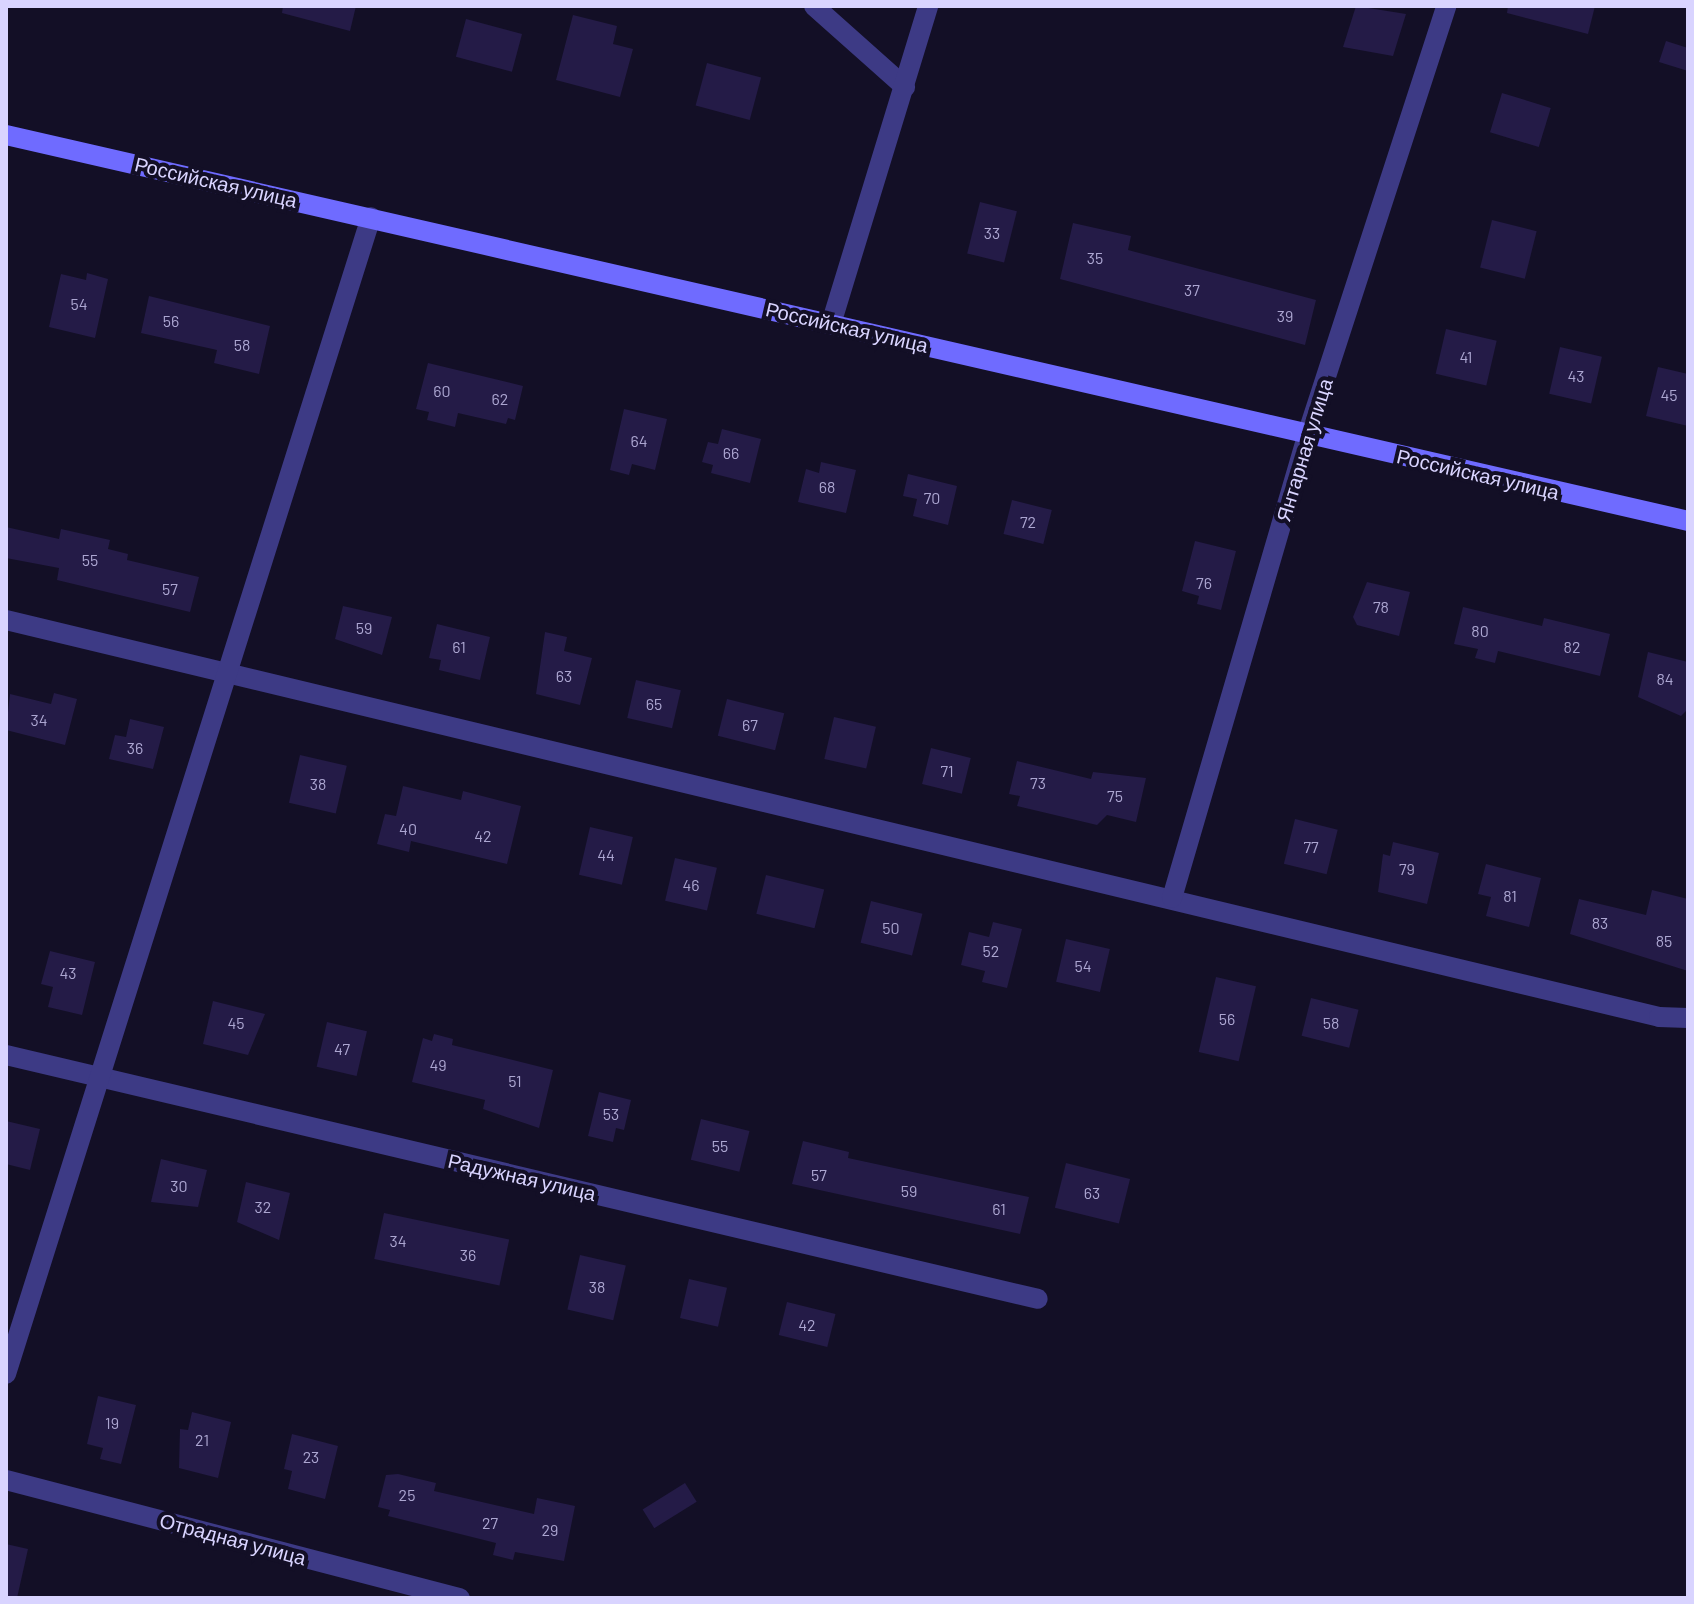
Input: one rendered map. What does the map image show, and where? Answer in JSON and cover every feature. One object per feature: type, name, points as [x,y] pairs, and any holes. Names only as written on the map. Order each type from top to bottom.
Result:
[{"type":"main road","name":"Российская улица","points":[[6,135],[1688,521]]},
{"type":"street","points":[[814,6],[905,87]]},
{"type":"street","points":[[831,324],[928,6]]},
{"type":"street","name":"Янтарная улица","points":[[1172,898],[1307,435],[1446,6]]},
{"type":"street","points":[[6,1374],[371,217]]},
{"type":"street","points":[[6,620],[230,670],[1659,1017],[1688,1018]]},
{"type":"street","name":"Радужная улица","points":[[6,1055],[1038,1299]]},
{"type":"street","name":"Отрадная улица","points":[[6,1480],[460,1598]]},
{"type":"building","points":[[283,6],[356,6],[350,31],[282,13]]},
{"type":"building","points":[[1356,6],[1406,14],[1393,56],[1343,47]]},
{"type":"building","points":[[1508,6],[1595,6],[1588,34],[1507,13]]},
{"type":"building","points":[[573,15],[617,26],[613,44],[633,49],[620,97],[556,80]]},
{"type":"building","points":[[466,19],[522,34],[512,72],[456,57]]},
{"type":"building","points":[[1666,41],[1688,48],[1688,71],[1659,62]]},
{"type":"building","points":[[707,63],[761,77],[750,120],[696,106]]},
{"type":"building","points":[[1502,93],[1551,108],[1539,147],[1490,132]]},
{"type":"building","points":[[980,202],[1017,211],[1004,263],[967,253]]},
{"type":"building","points":[[1492,220],[1537,231],[1525,279],[1480,268]]},
{"type":"building","points":[[1073,223],[1131,236],[1128,250],[1316,300],[1305,345],[1060,279]]},
{"type":"building","points":[[87,273],[108,279],[95,338],[49,327],[61,274],[86,280]]},
{"type":"building","points":[[149,296],[270,326],[259,374],[214,363],[217,350],[141,333]]},
{"type":"building","points":[[1446,329],[1497,341],[1486,386],[1436,374]]},
{"type":"building","points":[[1560,347],[1602,357],[1591,403],[1549,394]]},
{"type":"building","points":[[428,363],[523,386],[515,420],[508,418],[506,424],[458,413],[455,427],[427,420],[429,412],[416,409]]},
{"type":"building","points":[[1658,367],[1688,374],[1688,426],[1646,416]]},
{"type":"building","points":[[624,409],[667,419],[655,470],[632,464],[629,475],[610,470]]},
{"type":"building","points":[[722,429],[761,439],[750,483],[711,473],[713,465],[702,462],[708,442],[718,444]]},
{"type":"building","points":[[821,462],[856,470],[846,513],[798,502],[806,469],[819,473]]},
{"type":"building","points":[[908,474],[957,486],[948,525],[913,516],[917,499],[903,496]]},
{"type":"building","points":[[1012,500],[1052,510],[1043,544],[1004,534]]},
{"type":"building","points":[[6,527],[59,539],[61,529],[110,540],[108,549],[128,554],[127,560],[199,577],[190,612],[57,580],[59,568],[6,558]]},
{"type":"building","points":[[1195,541],[1236,551],[1221,610],[1197,604],[1199,596],[1182,591]]},
{"type":"building","points":[[1367,582],[1410,592],[1399,636],[1357,625],[1353,617]]},
{"type":"building","points":[[343,606],[392,617],[382,655],[335,639]]},
{"type":"building","points":[[1463,607],[1542,626],[1544,618],[1610,634],[1600,676],[1498,651],[1495,663],[1475,658],[1478,649],[1454,644]]},
{"type":"building","points":[[437,624],[490,637],[480,680],[439,670],[441,660],[429,658]]},
{"type":"building","points":[[545,632],[567,637],[564,651],[592,658],[580,705],[536,694]]},
{"type":"building","points":[[1648,652],[1688,662],[1688,709],[1681,716],[1638,697]]},
{"type":"building","points":[[636,680],[681,690],[672,728],[627,718]]},
{"type":"building","points":[[54,693],[77,699],[65,745],[6,730],[10,694],[51,704]]},
{"type":"building","points":[[727,699],[784,713],[775,750],[718,736]]},
{"type":"building","points":[[834,717],[876,727],[866,769],[824,759]]},
{"type":"building","points":[[130,719],[164,727],[153,769],[109,759],[115,735],[126,737]]},
{"type":"building","points":[[931,748],[971,758],[962,794],[922,784]]},
{"type":"building","points":[[300,755],[347,766],[336,814],[289,803]]},
{"type":"building","points":[[1017,761],[1091,779],[1093,772],[1146,778],[1136,822],[1107,815],[1097,825],[1017,806],[1020,796],[1009,794]]},
{"type":"building","points":[[403,786],[461,800],[463,791],[521,806],[507,864],[411,841],[409,852],[377,844],[385,814],[396,816]]},
{"type":"building","points":[[1295,819],[1338,830],[1327,874],[1284,864]]},
{"type":"building","points":[[590,827],[633,837],[622,885],[579,875]]},
{"type":"building","points":[[1393,842],[1439,853],[1427,904],[1378,892],[1383,854],[1390,856]]},
{"type":"building","points":[[675,858],[717,868],[707,911],[665,901]]},
{"type":"building","points":[[1486,864],[1541,878],[1529,927],[1486,916],[1491,897],[1478,894]]},
{"type":"building","points":[[766,875],[824,890],[815,928],[756,914]]},
{"type":"building","points":[[1652,890],[1688,899],[1688,971],[1570,934],[1579,899],[1646,915]]},
{"type":"building","points":[[871,901],[922,914],[912,956],[861,943]]},
{"type":"building","points":[[993,922],[1022,929],[1007,988],[982,982],[985,971],[961,965],[969,932],[989,937]]},
{"type":"building","points":[[1066,939],[1110,949],[1100,992],[1056,982]]},
{"type":"building","points":[[50,951],[95,962],[82,1015],[48,1007],[53,987],[41,984]]},
{"type":"building","points":[[1216,977],[1256,986],[1239,1061],[1199,1052]]},
{"type":"building","points":[[1311,998],[1359,1010],[1349,1048],[1302,1036]]},
{"type":"building","points":[[213,1001],[265,1014],[248,1055],[203,1044]]},
{"type":"building","points":[[327,1022],[367,1031],[357,1076],[317,1067]]},
{"type":"building","points":[[434,1034],[453,1039],[452,1045],[553,1070],[539,1128],[483,1109],[485,1100],[412,1082],[423,1038],[432,1041]]},
{"type":"building","points":[[599,1092],[631,1100],[624,1130],[616,1128],[613,1142],[588,1136]]},
{"type":"building","points":[[701,1119],[750,1131],[739,1172],[691,1160]]},
{"type":"building","points":[[6,1121],[40,1129],[30,1170],[6,1164]]},
{"type":"building","points":[[803,1141],[849,1152],[848,1158],[1029,1197],[1020,1234],[792,1184]]},
{"type":"building","points":[[161,1159],[207,1170],[198,1207],[151,1202]]},
{"type":"building","points":[[1066,1163],[1130,1179],[1119,1224],[1055,1208]]},
{"type":"building","points":[[246,1182],[290,1193],[279,1240],[237,1222]]},
{"type":"building","points":[[384,1213],[509,1240],[499,1286],[374,1259]]},
{"type":"building","points":[[580,1255],[626,1266],[613,1320],[567,1310]]},
{"type":"building","points":[[689,1279],[727,1288],[718,1327],[680,1318]]},
{"type":"building","points":[[787,1302],[836,1314],[827,1347],[779,1335]]},
{"type":"building","points":[[98,1396],[136,1405],[121,1464],[100,1459],[103,1448],[87,1444]]},
{"type":"building","points":[[192,1412],[231,1422],[218,1478],[179,1468],[180,1429],[188,1430]]},
{"type":"building","points":[[292,1434],[338,1446],[325,1499],[288,1489],[292,1471],[284,1469]]},
{"type":"building","points":[[398,1474],[436,1483],[434,1491],[534,1514],[537,1498],[575,1506],[564,1561],[515,1552],[513,1560],[493,1555],[496,1543],[388,1516],[390,1510],[378,1507],[386,1475]]},
{"type":"building","points":[[685,1483],[697,1502],[654,1528],[643,1509]]},
{"type":"building","points":[[6,1544],[28,1549],[17,1598],[6,1598]]}]
